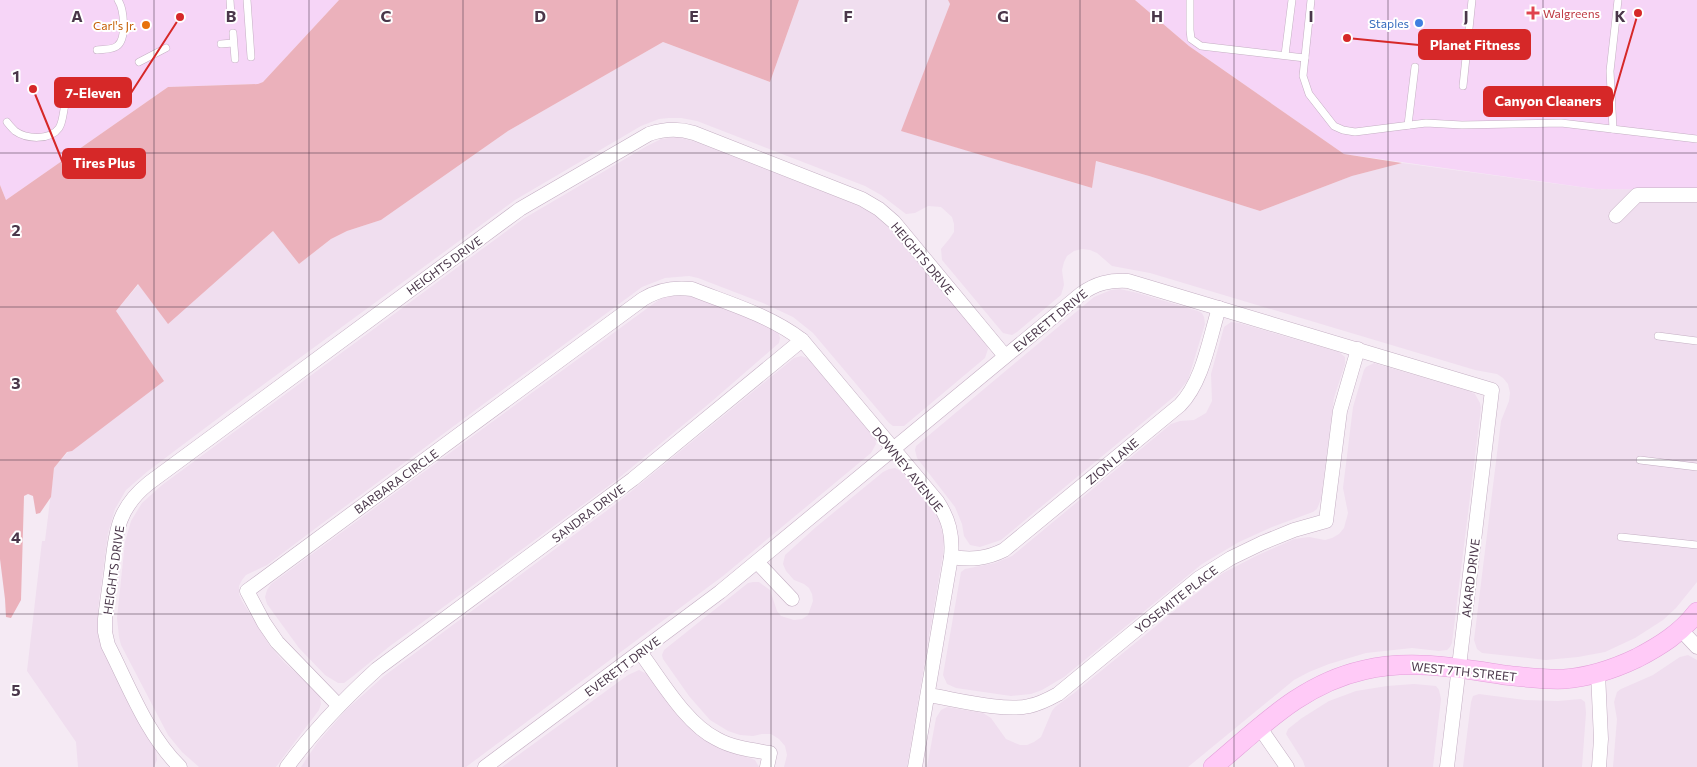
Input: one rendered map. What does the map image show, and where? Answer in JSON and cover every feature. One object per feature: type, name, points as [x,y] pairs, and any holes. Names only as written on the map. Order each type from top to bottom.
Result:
[{"type":"main road","name":"WEST 7TH STREET","points":[[1213,767],[1292,701],[1312,689],[1346,674],[1405,664],[1459,668],[1539,679],[1564,679],[1585,676],[1630,661],[1652,650],[1681,630],[1697,612]]},
{"type":"street","name":"HEIGHTS DRIVE","points":[[180,767],[162,747],[149,726],[108,645],[105,632],[115,534],[120,518],[128,504],[149,483],[520,209],[649,134],[672,130],[694,133],[862,199],[894,222],[1005,356]]},
{"type":"street","points":[[1616,216],[1637,195],[1697,195]]},
{"type":"street","name":"EVERETT DRIVE","points":[[485,767],[720,592],[1081,294],[1100,283],[1114,280],[1128,281],[1492,390]]},
{"type":"street","name":"DOWNEY AVENUE","points":[[665,289],[692,289],[769,319],[786,328],[802,340],[937,501],[945,514],[952,535],[951,557],[916,767]]},
{"type":"street","name":"BARBARA CIRCLE","points":[[338,705],[277,642],[264,624],[247,591],[643,299],[665,289]]},
{"type":"street","name":"ZION LANE","points":[[951,557],[978,559],[992,556],[1004,550],[1180,405],[1189,396],[1196,383],[1219,308]]},
{"type":"street","name":"SANDRA DRIVE","points":[[338,705],[367,678],[633,479],[802,340]]},
{"type":"street","name":"YOSEMITE PLACE","points":[[928,695],[1010,708],[1028,707],[1043,702],[1058,694],[1193,583],[1231,558],[1294,530],[1326,521],[1340,411],[1358,349]]},
{"type":"street","name":"AKARD DRIVE","points":[[1448,767],[1492,390]]},
{"type":"street","points":[[757,562],[792,599]]},
{"type":"street","points":[[1681,630],[1697,647]]},
{"type":"street","points":[[640,652],[689,717],[702,730],[734,746],[770,753],[768,767]]},
{"type":"street","points":[[1598,673],[1601,739],[1599,767]]},
{"type":"street","points":[[287,767],[313,733],[338,705]]},
{"type":"street","points":[[1260,728],[1287,767]]},
{"type":"lane","points":[[98,50],[118,46],[122,39],[123,12],[118,0]]},
{"type":"lane","points":[[230,0],[231,16]]},
{"type":"lane","points":[[247,0],[251,58]]},
{"type":"lane","points":[[1190,0],[1191,39],[1200,46],[1305,58]]},
{"type":"lane","points":[[1285,55],[1292,0]]},
{"type":"lane","points":[[1311,0],[1303,76],[1308,94],[1334,126],[1343,130],[1355,132],[1426,123],[1462,125],[1561,123],[1697,139]]},
{"type":"lane","points":[[1463,86],[1472,0]]},
{"type":"lane","points":[[1613,129],[1610,71],[1618,0]]},
{"type":"lane","points":[[232,33],[235,59]]},
{"type":"lane","points":[[221,44],[233,43]]},
{"type":"lane","points":[[139,62],[166,48]]},
{"type":"lane","points":[[1408,125],[1415,67]]},
{"type":"lane","points":[[7,122],[16,132],[43,138],[56,132],[60,126],[65,105]]},
{"type":"lane","points":[[1658,336],[1697,341]]},
{"type":"lane","points":[[1640,460],[1697,467]]},
{"type":"lane","points":[[1621,537],[1697,545]]},
{"type":"shaded area","points":[[0,0],[339,0],[263,82],[259,84],[168,87],[6,200],[0,185]]},
{"type":"shaded area","points":[[339,0],[799,0],[770,82],[663,42],[508,131],[381,220],[347,231],[331,239],[299,264],[273,231],[168,324],[138,284],[116,311],[164,381],[72,451],[67,452],[54,468],[51,497],[40,513],[36,514],[33,496],[28,494],[24,496],[21,600],[11,618],[6,617],[0,559],[0,185],[6,200],[168,87],[258,84],[263,82]]},
{"type":"shaded area","points":[[799,0],[948,0],[950,4],[902,131],[1092,188],[1095,161],[1260,211],[1352,176],[1402,163],[1595,189],[1697,190],[1697,582],[1676,608],[1663,620],[1635,638],[1605,652],[1546,660],[1482,653],[1477,649],[1474,640],[1501,421],[1510,393],[1508,384],[1497,374],[1475,370],[1150,273],[1112,266],[1097,253],[1082,249],[1074,251],[1067,256],[1064,262],[1062,270],[1064,285],[1061,295],[1017,332],[1012,335],[1003,333],[942,260],[941,249],[954,232],[954,224],[952,217],[941,207],[928,206],[915,213],[906,214],[881,195],[865,186],[697,121],[681,118],[659,119],[641,126],[515,200],[245,398],[148,471],[126,490],[115,509],[108,533],[98,609],[98,634],[106,657],[137,719],[156,751],[157,760],[154,767],[78,767],[76,742],[27,671],[42,541],[45,541],[54,468],[68,452],[116,311],[139,284],[168,323],[273,231],[299,264],[331,239],[347,231],[381,220],[508,131],[663,42],[770,82]]},
{"type":"shaded area","points":[[948,0],[1135,0],[1189,46],[1344,154],[1402,163],[1352,176],[1260,211],[1096,161],[1092,188],[901,131],[950,4]]},
{"type":"shaded area","points":[[1135,0],[1697,0],[1697,190],[1595,189],[1344,154],[1189,46]]},
{"type":"shaded area","points":[[678,137],[696,142],[855,204],[875,215],[891,230],[986,343],[988,349],[985,358],[904,426],[893,426],[813,333],[793,317],[763,303],[689,276],[665,278],[642,287],[267,565],[246,575],[239,586],[239,594],[242,601],[270,646],[284,662],[317,692],[321,704],[319,710],[276,767],[199,767],[182,752],[168,735],[121,645],[119,637],[117,618],[125,542],[131,521],[142,503],[162,485],[523,219],[647,146],[661,139]]},
{"type":"shaded area","points":[[1120,289],[1202,313],[1205,324],[1188,380],[1176,395],[1001,540],[980,547],[970,545],[964,536],[962,524],[955,507],[917,458],[916,446],[1094,297],[1111,290]]},
{"type":"shaded area","points":[[685,295],[696,298],[773,328],[778,332],[779,343],[614,482],[390,646],[344,683],[338,683],[325,675],[299,648],[267,604],[265,597],[271,584],[653,304],[663,297]]},
{"type":"shaded area","points":[[1231,322],[1339,352],[1345,357],[1345,364],[1334,398],[1321,499],[1317,509],[1239,542],[1202,564],[1064,677],[1042,690],[1031,694],[1011,696],[956,688],[947,684],[943,675],[961,572],[965,569],[995,563],[1012,556],[1171,424],[1194,420],[1206,413],[1212,401],[1211,374],[1224,327]]},
{"type":"shaded area","points":[[801,356],[814,363],[875,438],[876,444],[871,453],[723,576],[466,767],[301,767],[317,743],[346,710],[384,676],[617,503],[794,358]]},
{"type":"shaded area","points":[[1374,363],[1469,391],[1475,394],[1480,403],[1481,408],[1452,643],[1447,650],[1412,648],[1366,653],[1309,672],[1294,680],[1188,767],[927,767],[936,718],[941,710],[947,707],[983,713],[991,718],[1006,739],[1020,745],[1034,742],[1041,737],[1055,707],[1223,573],[1294,539],[1309,537],[1325,540],[1339,534],[1344,528],[1348,513],[1343,488],[1353,407],[1364,370]]},
{"type":"shaded area","points":[[895,468],[905,473],[933,508],[939,518],[944,539],[907,767],[784,767],[787,755],[785,746],[779,739],[771,734],[740,735],[728,731],[710,720],[689,696],[662,655],[664,650],[748,583],[759,582],[770,590],[777,611],[781,616],[794,620],[802,619],[808,615],[813,601],[812,594],[809,588],[794,580],[786,571],[783,564],[785,555],[883,472]]},
{"type":"shaded area","points":[[1688,655],[1697,660],[1697,767],[1613,767],[1617,719],[1614,702],[1617,692],[1653,675],[1680,657]]},
{"type":"shaded area","points":[[639,670],[649,675],[680,718],[693,731],[716,746],[755,760],[759,767],[502,767],[628,675]]},
{"type":"shaded area","points":[[1414,684],[1436,686],[1439,690],[1441,699],[1433,767],[1305,767],[1286,734],[1288,729],[1302,718],[1329,701],[1356,691]]},
{"type":"shaded area","points":[[1479,694],[1525,700],[1558,701],[1581,699],[1585,702],[1586,713],[1582,767],[1463,767],[1471,702],[1473,696]]},
{"type":"place","name":"Walgreens","points":[[1533,13]]},
{"type":"place","name":"Canyon Cleaners","points":[[1638,13]]},
{"type":"place","name":"7-Eleven","points":[[180,17]]},
{"type":"place","name":"Staples","points":[[1419,23]]},
{"type":"place","name":"Carl's Jr.","points":[[146,25]]},
{"type":"place","name":"Planet Fitness","points":[[1347,38]]},
{"type":"place","name":"Tires Plus","points":[[33,89]]}]
